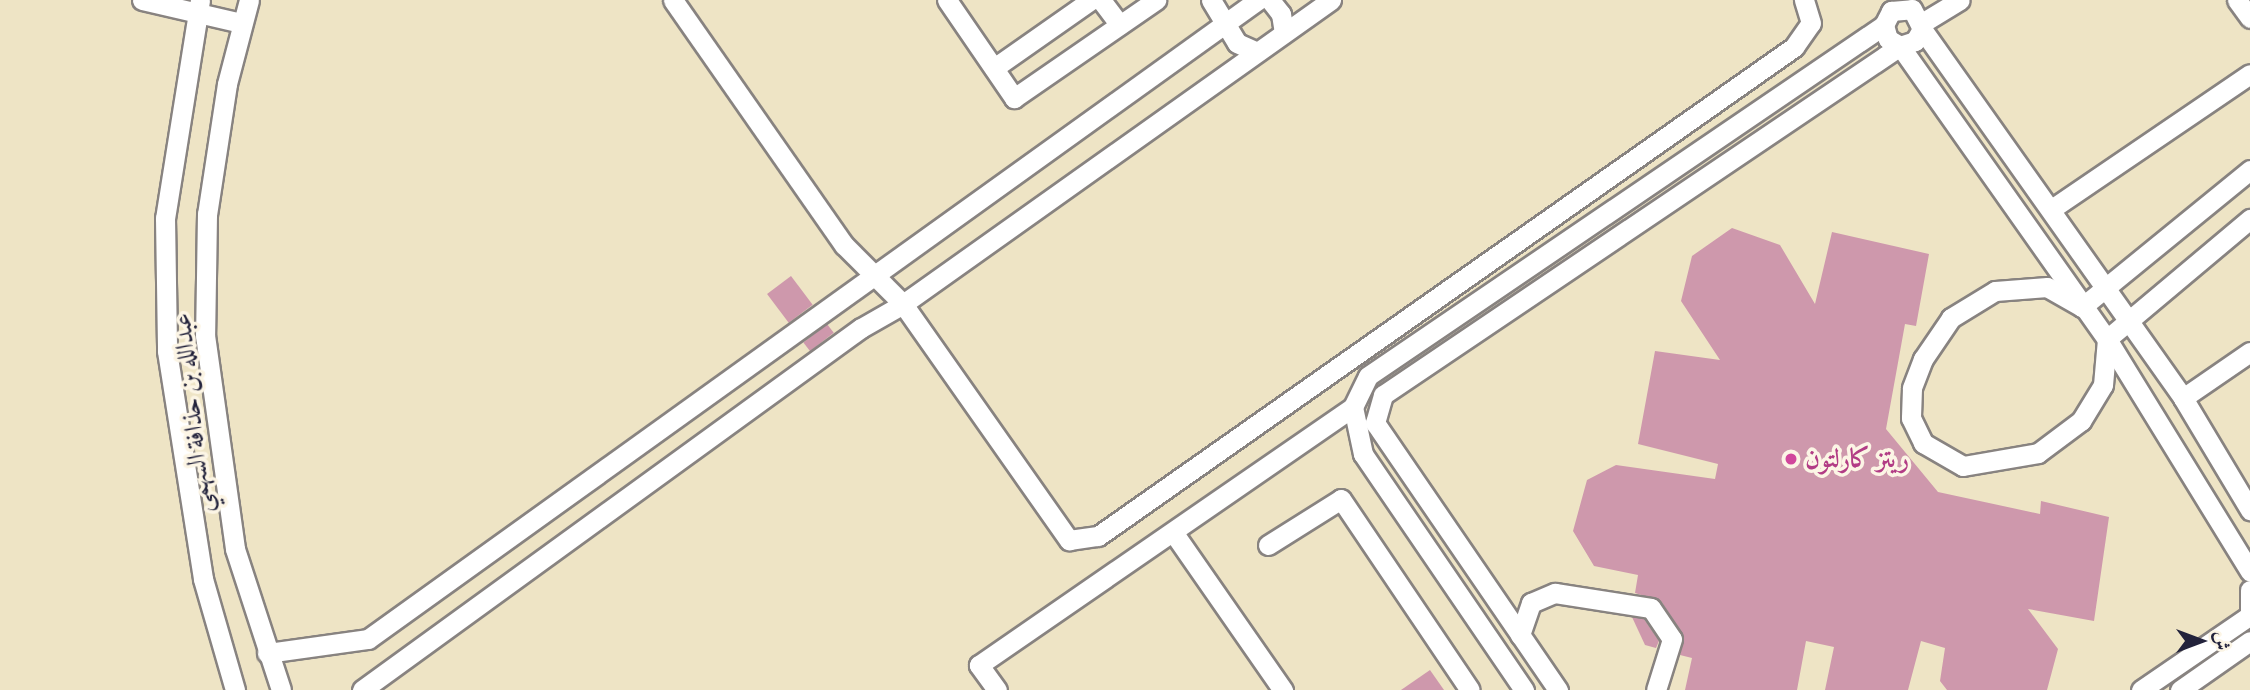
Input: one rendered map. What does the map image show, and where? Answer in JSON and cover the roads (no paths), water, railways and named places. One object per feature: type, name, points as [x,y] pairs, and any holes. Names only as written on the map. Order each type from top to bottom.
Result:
[{"type":"street","points":[[142,0],[198,6],[242,23]]},
{"type":"street","name":"عبدالله بن حذافة السهمي","points":[[249,0],[227,84],[207,214],[205,335],[235,549],[281,690]]},
{"type":"street","points":[[673,0],[844,245],[903,303],[1069,540],[1098,536],[1794,47],[1811,23],[1804,0]]},
{"type":"street","points":[[947,0],[1014,98],[1156,0]]},
{"type":"street","points":[[994,68],[1091,0]]},
{"type":"street","points":[[1101,0],[1120,25]]},
{"type":"street","points":[[1211,0],[1237,43],[1257,52]]},
{"type":"street","points":[[267,653],[368,639],[1258,0]]},
{"type":"street","points":[[1270,0],[1281,14],[1284,33]]},
{"type":"street","points":[[362,690],[850,336],[903,303],[1331,0]]},
{"type":"street","points":[[1915,15],[1960,0]]},
{"type":"street","points":[[2237,0],[2250,18]]},
{"type":"street","name":"عبدالله بن حذافة السهمي","points":[[198,6],[165,218],[167,351],[204,579],[235,690]]},
{"type":"street","points":[[997,690],[979,666],[1353,407],[1368,376],[1882,14],[1898,7],[1915,15],[2053,208],[2183,398],[2250,510]]},
{"type":"street","points":[[1882,14],[1888,39],[1900,46],[2107,339],[2250,571]]},
{"type":"street","points":[[1558,690],[1375,423],[1384,395],[1900,46],[1916,41],[1915,15]]},
{"type":"street","points":[[2053,208],[2250,74]]},
{"type":"street","points":[[2082,307],[2107,290],[2250,170]]},
{"type":"street","points":[[2082,307],[2047,287],[1995,291],[1951,318],[1923,359],[1912,388],[1911,418],[1923,443],[1963,466],[2038,453],[2081,421],[2103,385],[2107,339],[2131,322],[2250,219]]},
{"type":"street","points":[[2183,398],[2250,352]]},
{"type":"street","points":[[1353,407],[1363,454],[1524,690]]},
{"type":"street","points":[[1268,545],[1341,499],[1470,690]]},
{"type":"street","points":[[1173,531],[1283,690]]},
{"type":"street","points":[[2141,690],[2250,616],[2250,590]]},
{"type":"street","points":[[1520,635],[1531,603],[1555,593],[1651,608],[1672,639],[1657,690]]},
{"type":"street","points":[[2180,690],[2250,641]]},
{"type":"place","name":"ريتز كارلتون","points":[[1791,459]]}]
